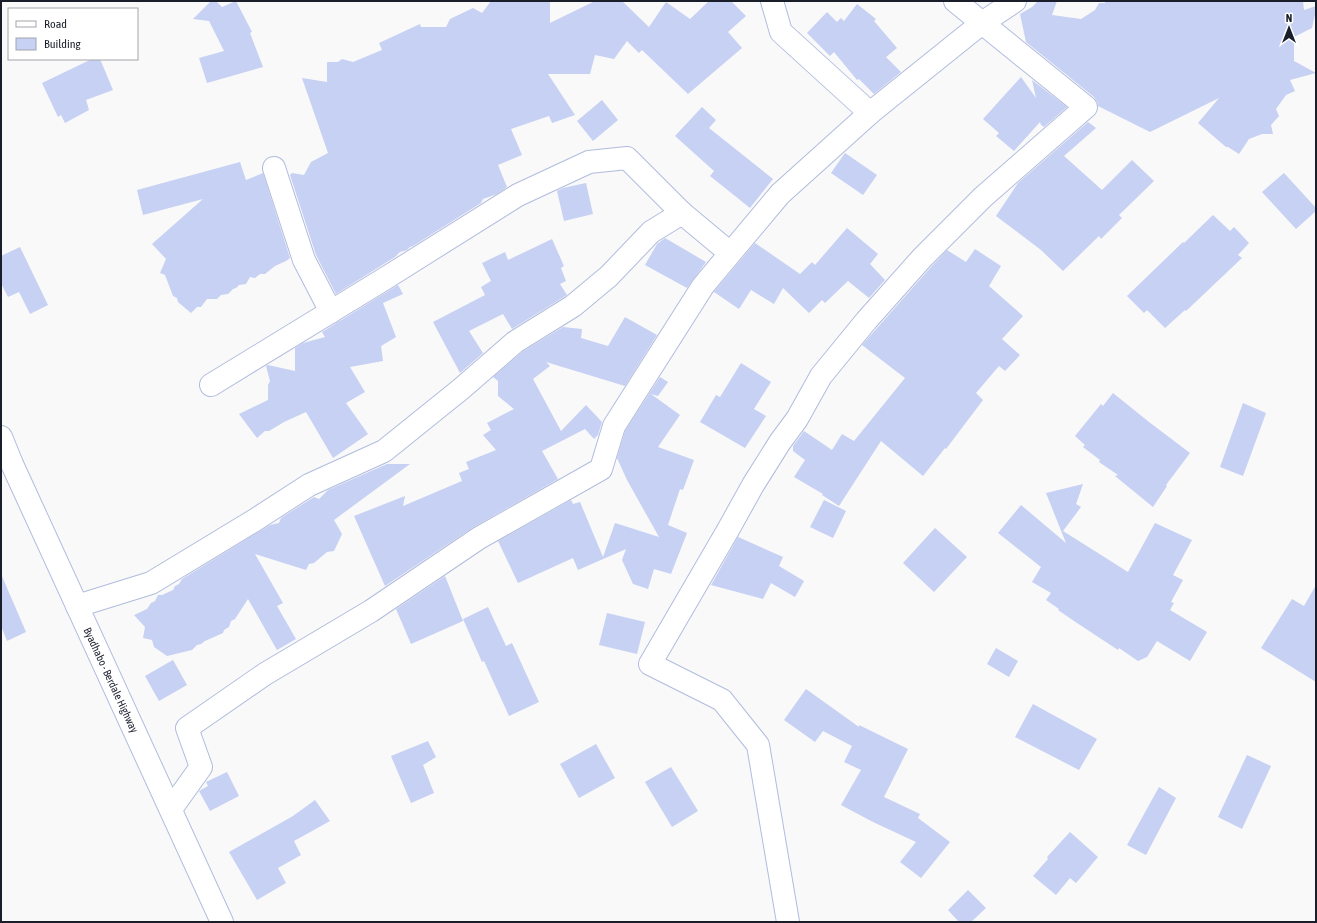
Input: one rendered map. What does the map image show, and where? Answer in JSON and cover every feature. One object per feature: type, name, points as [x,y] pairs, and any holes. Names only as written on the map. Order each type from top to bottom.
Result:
[{"type":"street","points":[[772,1],[781,32],[870,113]]},
{"type":"street","points":[[788,922],[758,745],[722,700],[650,664],[754,484],[780,442],[797,419],[821,376],[866,321],[922,258],[983,197],[1086,106],[955,1]]},
{"type":"street","points":[[170,809],[201,767],[187,728],[265,674],[371,611],[479,538],[601,469],[614,426],[703,286],[780,194],[870,113],[982,23],[1015,1]]},
{"type":"street","points":[[211,385],[518,195],[590,162],[627,158],[682,213],[730,253]]},
{"type":"street","points":[[274,168],[304,260],[331,312]]},
{"type":"street","points":[[77,606],[151,583],[248,524],[309,484],[384,451],[461,389],[515,342],[574,306],[609,276],[651,232],[682,213]]},
{"type":"street","name":"Byadhabo - Berdale Highway","points":[[1,437],[15,471],[222,922]]},
{"type":"building","points":[[211,1],[216,1],[222,7],[236,1],[252,32],[250,33],[263,67],[207,83],[199,58],[224,51],[209,21],[193,19]]},
{"type":"building","points":[[491,1],[550,1],[550,23],[595,1],[622,1],[649,27],[666,2],[690,19],[709,1],[731,1],[746,16],[728,32],[742,48],[688,94],[642,50],[639,53],[627,41],[614,59],[595,55],[590,74],[548,74],[575,115],[552,123],[549,116],[511,129],[522,155],[498,165],[507,187],[497,194],[483,199],[481,203],[407,250],[400,252],[395,257],[336,294],[316,255],[290,175],[292,173],[304,175],[311,162],[328,153],[302,78],[327,82],[327,62],[338,62],[342,59],[353,62],[382,50],[379,43],[420,24],[421,27],[446,27],[450,19],[473,8],[482,13]]},
{"type":"building","points":[[1038,1],[1057,1],[1052,15],[1081,19],[1095,10],[1099,3],[1105,3],[1105,1],[1303,1],[1304,10],[1316,6],[1316,10],[1312,28],[1294,37],[1294,61],[1316,73],[1290,80],[1295,91],[1286,95],[1276,109],[1279,116],[1271,125],[1273,134],[1262,134],[1249,139],[1239,154],[1226,147],[1198,123],[1219,98],[1150,132],[1098,106],[1098,103],[1094,97],[1026,42],[1020,14],[1032,7]]},
{"type":"building","points":[[857,4],[876,19],[874,21],[897,48],[886,57],[901,72],[874,94],[859,79],[857,80],[834,52],[830,56],[807,33],[827,12],[837,22],[841,18],[844,21]]},
{"type":"building","points":[[90,60],[100,60],[113,90],[86,100],[89,110],[65,123],[61,115],[58,117],[42,83]]},
{"type":"building","points":[[1021,77],[1036,98],[1032,80],[1067,107],[1044,127],[1040,122],[1014,151],[996,136],[999,133],[983,119]]},
{"type":"building","points":[[602,100],[618,120],[593,141],[577,121]]},
{"type":"building","points":[[702,107],[716,120],[709,128],[773,179],[750,208],[710,176],[714,171],[675,136]]},
{"type":"building","points":[[1088,122],[1096,128],[1064,156],[1102,190],[1132,160],[1154,181],[1119,215],[1122,218],[1101,239],[1099,236],[1063,271],[1041,250],[996,216],[1018,183]]},
{"type":"building","points":[[845,153],[877,175],[863,195],[831,173]]},
{"type":"building","points":[[240,162],[246,180],[263,173],[290,258],[275,266],[265,274],[260,274],[255,278],[250,277],[246,284],[239,285],[228,294],[221,295],[217,299],[207,299],[201,307],[197,307],[191,313],[178,302],[177,298],[173,296],[165,275],[160,273],[166,259],[152,244],[203,199],[143,215],[137,190]]},
{"type":"building","points":[[1284,173],[1316,208],[1316,211],[1296,229],[1262,192]]},
{"type":"building","points":[[586,183],[593,214],[564,221],[557,191],[563,188]]},
{"type":"building","points":[[1213,215],[1230,231],[1234,227],[1249,243],[1238,255],[1242,258],[1186,311],[1185,310],[1165,328],[1147,310],[1144,313],[1127,296]]},
{"type":"building","points":[[847,228],[878,254],[870,264],[885,280],[869,298],[848,281],[825,303],[822,300],[809,313],[783,288],[774,304],[751,290],[739,309],[714,292],[755,243],[800,274],[812,262],[815,265]]},
{"type":"building","points":[[665,238],[706,262],[687,288],[645,265],[657,244]]},
{"type":"building","points":[[552,239],[564,266],[561,268],[566,281],[560,284],[567,295],[512,329],[503,314],[469,331],[483,353],[460,373],[433,322],[485,295],[481,287],[491,281],[482,263],[505,252],[508,260]]},
{"type":"building","points":[[20,247],[48,305],[30,314],[19,292],[8,297],[1,283],[1,256]]},
{"type":"building","points":[[975,249],[1001,266],[989,286],[1023,316],[1002,339],[1020,355],[1005,371],[999,366],[976,393],[983,400],[946,449],[945,448],[923,476],[881,441],[839,506],[822,495],[823,494],[794,477],[805,460],[793,451],[793,446],[804,431],[832,450],[842,434],[854,441],[905,378],[862,345],[947,250],[966,262]]},
{"type":"building","points":[[398,285],[403,294],[383,303],[396,337],[381,346],[383,361],[350,367],[365,392],[346,403],[368,434],[333,458],[306,412],[269,431],[265,431],[257,438],[239,414],[268,400],[268,385],[270,381],[266,366],[268,365],[295,371],[295,348],[303,343],[325,337],[322,332]]},
{"type":"building","points":[[625,317],[657,335],[625,386],[546,362],[550,366],[533,379],[561,431],[586,405],[602,422],[598,435],[594,439],[585,429],[542,451],[558,479],[472,528],[385,586],[354,516],[405,496],[403,506],[462,481],[459,473],[469,469],[466,462],[496,450],[483,435],[491,430],[487,423],[514,409],[498,396],[498,381],[493,377],[522,352],[563,327],[582,329],[581,338],[608,346]]},
{"type":"building","points":[[741,363],[771,382],[754,409],[766,416],[745,448],[700,422],[716,395],[720,397]]},
{"type":"building","points":[[660,377],[668,382],[658,396],[651,394],[680,415],[658,447],[694,460],[683,490],[680,489],[668,525],[687,533],[671,574],[654,569],[648,589],[633,584],[622,560],[626,549],[578,570],[573,558],[518,583],[498,541],[571,500],[573,504],[580,502],[603,557],[615,523],[659,537],[627,480],[617,458],[625,431]]},
{"type":"building","points":[[1113,393],[1190,453],[1166,485],[1167,486],[1153,507],[1115,476],[1118,475],[1099,462],[1100,460],[1083,447],[1085,445],[1075,436],[1101,404],[1103,406]]},
{"type":"building","points":[[1243,403],[1266,413],[1243,476],[1220,467]]},
{"type":"building","points":[[387,464],[410,464],[334,520],[342,534],[334,551],[327,552],[314,563],[309,564],[306,570],[255,554],[283,603],[277,606],[296,639],[277,650],[248,599],[235,619],[231,621],[229,627],[224,630],[223,633],[197,645],[192,650],[167,656],[154,647],[152,640],[143,638],[145,627],[134,615],[147,609],[151,603],[155,601],[158,595],[162,595],[173,590],[182,579],[270,525],[279,523],[281,518],[314,497],[319,499],[328,490]]},
{"type":"building","points":[[1083,484],[1076,504],[1081,507],[1063,531],[1128,572],[1155,523],[1192,540],[1173,575],[1183,580],[1171,602],[1174,603],[1170,610],[1207,632],[1190,661],[1157,641],[1147,657],[1138,661],[1119,648],[1118,650],[1074,621],[1046,600],[1051,593],[1032,582],[1041,567],[998,533],[1021,505],[1066,543],[1046,493]]},
{"type":"building","points":[[824,500],[846,511],[833,538],[810,527]]},
{"type":"building","points":[[935,528],[967,557],[934,592],[903,563]]},
{"type":"building","points":[[738,537],[783,557],[779,566],[804,581],[795,597],[771,583],[763,599],[711,585]]},
{"type":"building","points":[[1,574],[26,632],[7,641],[1,626]]},
{"type":"building","points":[[445,576],[463,621],[411,644],[396,609]]},
{"type":"building","points":[[1316,585],[1316,682],[1261,648],[1292,599],[1304,606]]},
{"type":"building","points":[[488,607],[506,646],[512,643],[539,702],[509,716],[484,661],[482,662],[463,619]]},
{"type":"building","points":[[607,613],[645,622],[637,654],[599,645]]},
{"type":"building","points":[[996,648],[1018,661],[1009,677],[987,664]]},
{"type":"building","points":[[173,660],[187,685],[159,701],[145,676]]},
{"type":"building","points":[[806,689],[859,727],[859,725],[908,749],[884,797],[920,814],[918,818],[950,842],[921,878],[900,862],[916,842],[841,805],[861,770],[844,762],[852,746],[823,731],[815,742],[784,720]]},
{"type":"building","points":[[1033,704],[1097,739],[1079,770],[1015,737]]},
{"type":"building","points":[[428,741],[436,757],[423,765],[434,793],[411,803],[391,756]]},
{"type":"building","points":[[596,744],[615,778],[579,798],[560,764]]},
{"type":"building","points":[[1247,755],[1271,766],[1242,829],[1218,817]]},
{"type":"building","points":[[671,767],[698,811],[672,827],[645,782]]},
{"type":"building","points":[[227,772],[239,796],[210,811],[199,791],[208,786],[206,782]]},
{"type":"building","points":[[1159,787],[1176,798],[1146,855],[1127,845]]},
{"type":"building","points":[[315,800],[330,821],[294,841],[301,855],[278,868],[286,883],[257,900],[229,852],[293,816]]},
{"type":"building","points":[[1070,832],[1098,857],[1076,883],[1070,878],[1056,895],[1033,876],[1048,859],[1047,857]]},
{"type":"building","points":[[968,890],[986,908],[971,922],[959,922],[948,910]]}]
